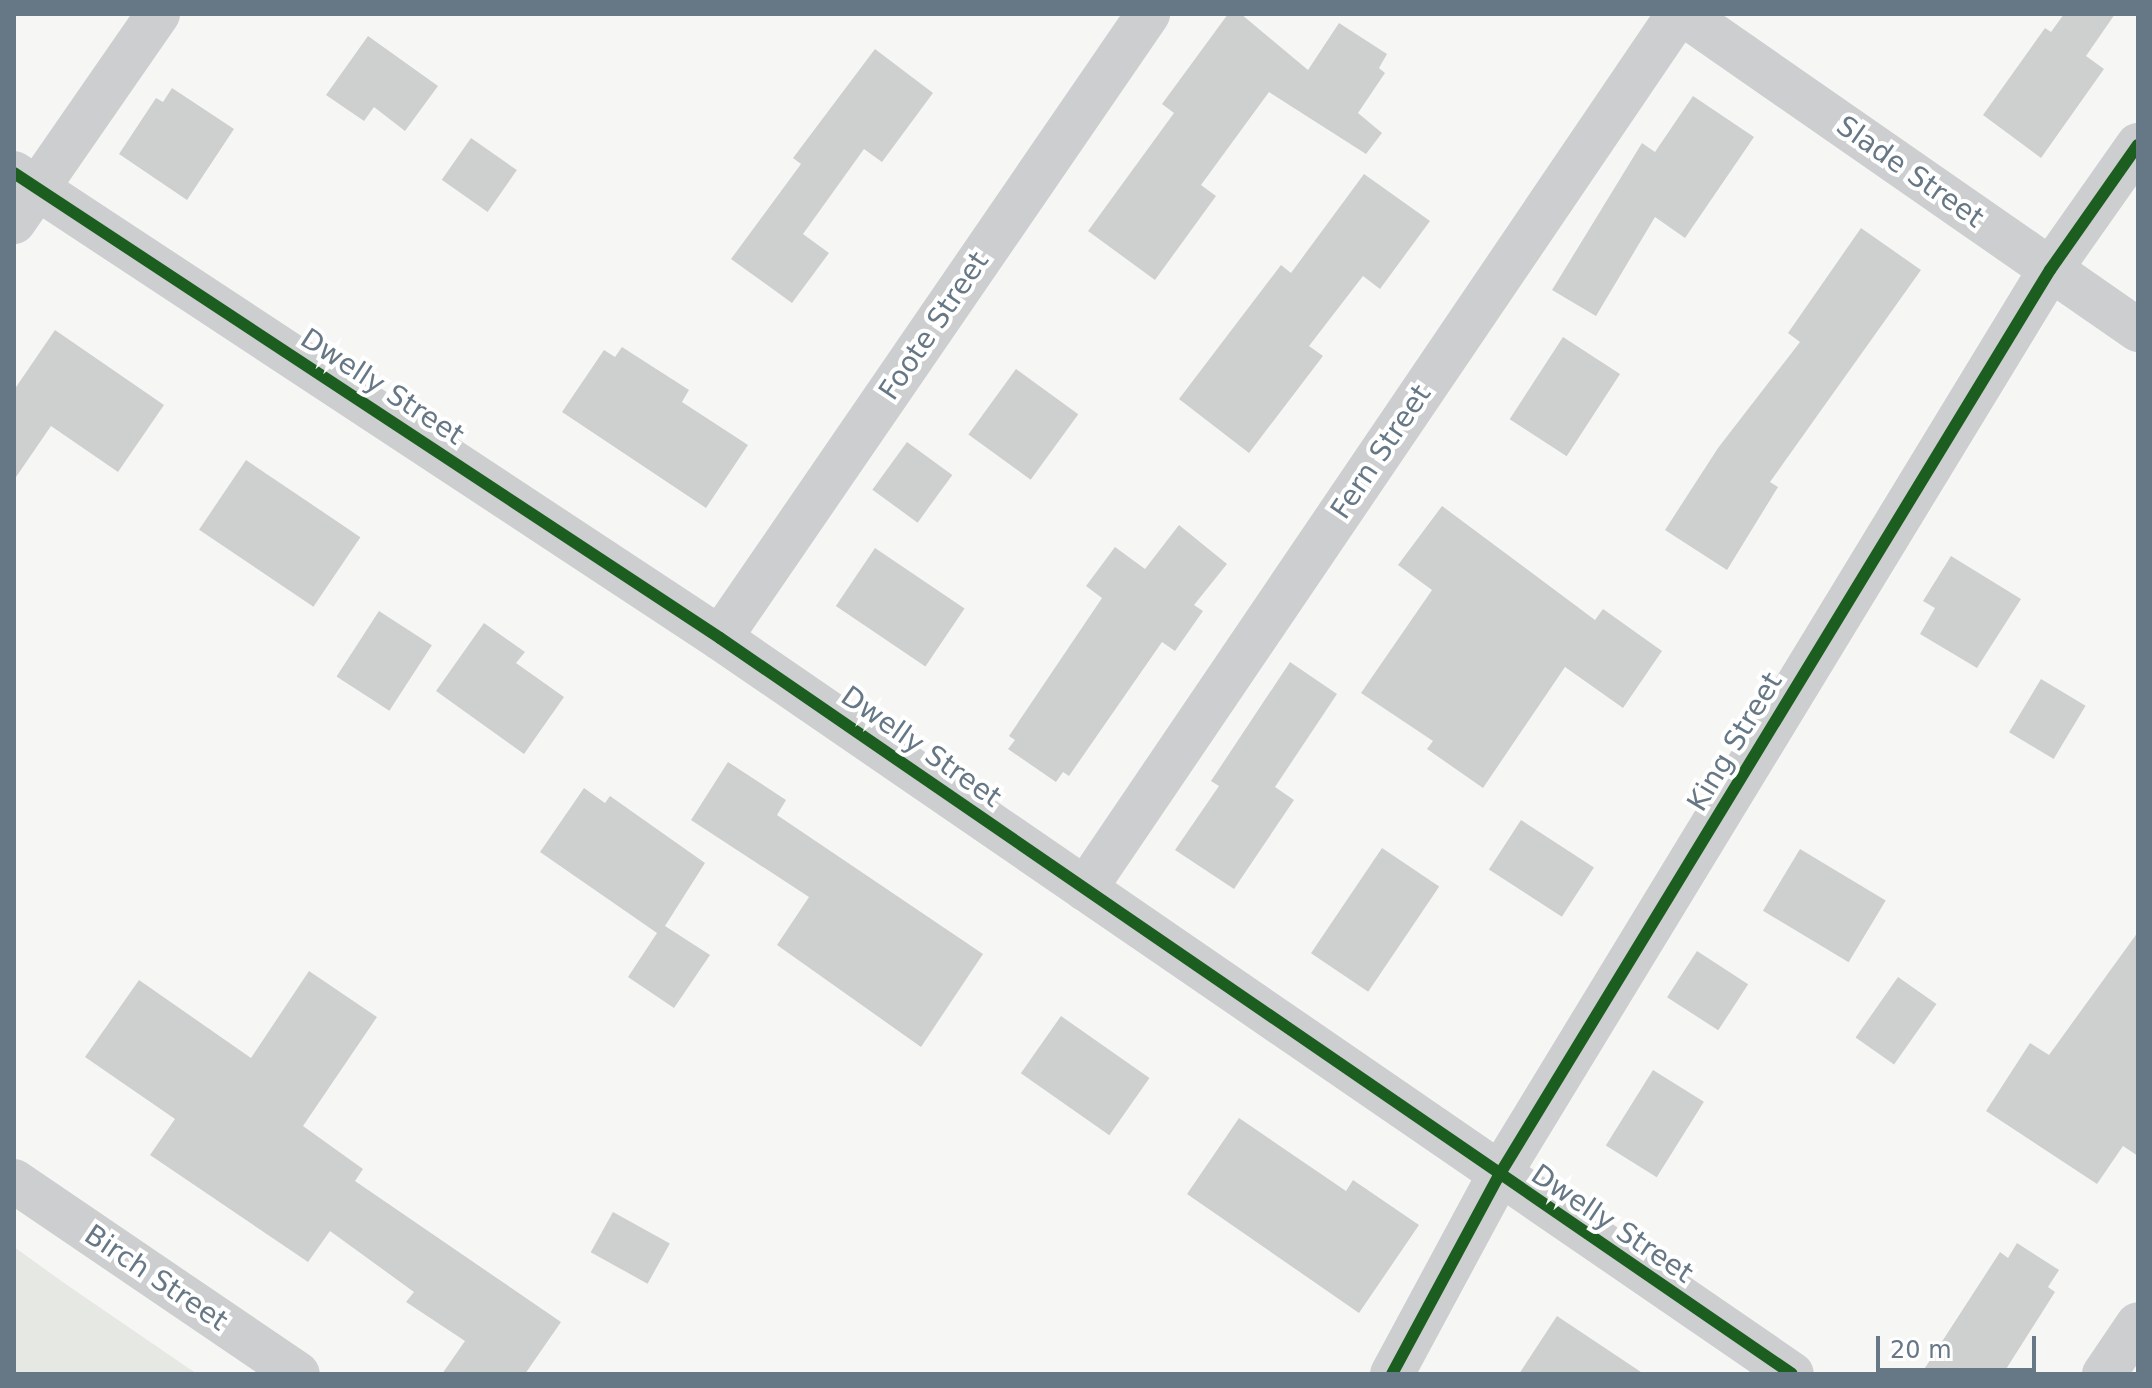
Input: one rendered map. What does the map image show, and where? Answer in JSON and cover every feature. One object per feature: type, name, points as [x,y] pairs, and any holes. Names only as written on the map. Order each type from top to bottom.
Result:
[{"type":"street","points":[[22,195],[158,14]]},
{"type":"street","name":"Foote Street","points":[[720,638],[1148,14]]},
{"type":"street","name":"Slade Street","points":[[1681,14],[2138,330]]},
{"type":"street","name":"Fern Street","points":[[1085,889],[1681,14]]},
{"type":"street","name":"King Street","points":[[1392,1374],[1498,1177],[2050,270],[2138,145]]},
{"type":"street","name":"Dwelly Street","points":[[22,195],[720,638],[1498,1177],[1792,1374]]},
{"type":"street","name":"Birch Street","points":[[14,1181],[298,1374]]},
{"type":"street","points":[[2104,1374],[2138,1324]]},
{"type":"shaded area","points":[[14,1247],[67,1285],[197,1374],[14,1374]]},
{"type":"building","points":[[1228,14],[1241,14],[1308,70],[1339,23],[1387,54],[1379,68],[1385,73],[1358,113],[1382,133],[1366,154],[1269,92],[1201,185],[1216,196],[1155,280],[1088,231],[1174,113],[1162,104]]},
{"type":"building","points":[[2064,14],[2115,14],[2086,56],[2104,69],[2041,158],[1983,115],[2045,28],[2051,32]]},
{"type":"building","points":[[368,36],[438,86],[405,131],[374,107],[364,121],[326,95]]},
{"type":"building","points":[[875,49],[933,93],[882,162],[864,149],[803,234],[829,253],[792,303],[731,259],[801,164],[793,158]]},
{"type":"building","points":[[172,88],[234,129],[187,200],[119,154],[156,98],[163,102]]},
{"type":"building","points":[[1693,96],[1754,137],[1685,238],[1655,217],[1596,316],[1552,290],[1642,143],[1655,152]]},
{"type":"building","points":[[471,138],[517,170],[488,212],[442,180]]},
{"type":"building","points":[[1364,174],[1430,221],[1380,289],[1363,276],[1309,346],[1323,356],[1249,453],[1179,399],[1281,265],[1291,273]]},
{"type":"building","points":[[1861,228],[1921,270],[1770,482],[1778,487],[1727,570],[1665,530],[1718,448],[1800,342],[1788,333]]},
{"type":"building","points":[[55,330],[164,405],[118,472],[51,426],[14,480],[14,390]]},
{"type":"building","points":[[1563,337],[1620,374],[1567,456],[1510,419]]},
{"type":"building","points":[[622,347],[689,390],[682,402],[748,445],[706,508],[562,412],[604,350],[615,357]]},
{"type":"building","points":[[1016,369],[1078,414],[1031,480],[968,435]]},
{"type":"building","points":[[907,442],[952,475],[918,523],[872,490]]},
{"type":"building","points":[[246,460],[360,537],[313,607],[199,530]]},
{"type":"building","points":[[1442,506],[1595,620],[1603,609],[1662,651],[1623,708],[1565,667],[1483,788],[1427,749],[1433,741],[1361,693],[1432,590],[1398,565]]},
{"type":"building","points":[[1179,525],[1227,564],[1194,605],[1203,611],[1175,651],[1162,642],[1069,776],[1063,772],[1056,782],[1008,749],[1015,740],[1009,736],[1102,598],[1086,586],[1115,547],[1145,569]]},
{"type":"building","points":[[875,548],[965,608],[925,666],[836,606]]},
{"type":"building","points":[[1951,556],[2021,599],[1977,668],[1920,634],[1935,608],[1923,601]]},
{"type":"building","points":[[379,611],[432,645],[389,711],[337,676]]},
{"type":"building","points":[[484,623],[525,652],[516,663],[564,697],[524,754],[436,691]]},
{"type":"building","points":[[1290,662],[1337,694],[1275,787],[1294,800],[1234,889],[1175,850],[1219,786],[1211,781]]},
{"type":"building","points":[[2041,679],[2086,706],[2054,759],[2009,732]]},
{"type":"building","points":[[728,762],[786,800],[777,815],[983,954],[921,1047],[777,945],[809,897],[691,820]]},
{"type":"building","points":[[584,788],[605,803],[610,796],[705,863],[665,926],[710,955],[674,1008],[628,977],[657,933],[540,852]]},
{"type":"building","points":[[1521,820],[1594,867],[1562,917],[1489,869]]},
{"type":"building","points":[[1382,848],[1439,887],[1368,992],[1311,953]]},
{"type":"building","points":[[1800,849],[1886,901],[1849,962],[1763,911]]},
{"type":"building","points":[[2138,932],[2138,1156],[2123,1146],[2097,1184],[1986,1111],[2030,1043],[2049,1055]]},
{"type":"building","points":[[1697,951],[1748,984],[1718,1030],[1667,997]]},
{"type":"building","points":[[309,971],[377,1017],[303,1126],[363,1169],[355,1181],[561,1322],[525,1374],[442,1374],[465,1341],[406,1302],[414,1292],[330,1231],[308,1262],[150,1155],[175,1119],[85,1057],[139,980],[251,1058]]},
{"type":"building","points":[[1898,977],[1937,1004],[1894,1065],[1856,1038]]},
{"type":"building","points":[[1061,1016],[1149,1078],[1109,1135],[1021,1073]]},
{"type":"building","points":[[1653,1070],[1704,1102],[1657,1177],[1606,1145]]},
{"type":"building","points":[[1239,1118],[1346,1191],[1353,1180],[1419,1225],[1359,1313],[1187,1194]]},
{"type":"building","points":[[613,1212],[670,1244],[648,1284],[591,1252]]},
{"type":"building","points":[[2017,1243],[2059,1270],[2048,1287],[2055,1292],[2003,1374],[1921,1374],[2000,1252],[2008,1258]]},
{"type":"building","points":[[1557,1316],[1644,1374],[1519,1374]]},
{"type":"cycle path","points":[[1392,1374],[1498,1177],[2050,270],[2138,145]]},
{"type":"cycle path","points":[[14,173],[720,638],[1792,1374]]}]
